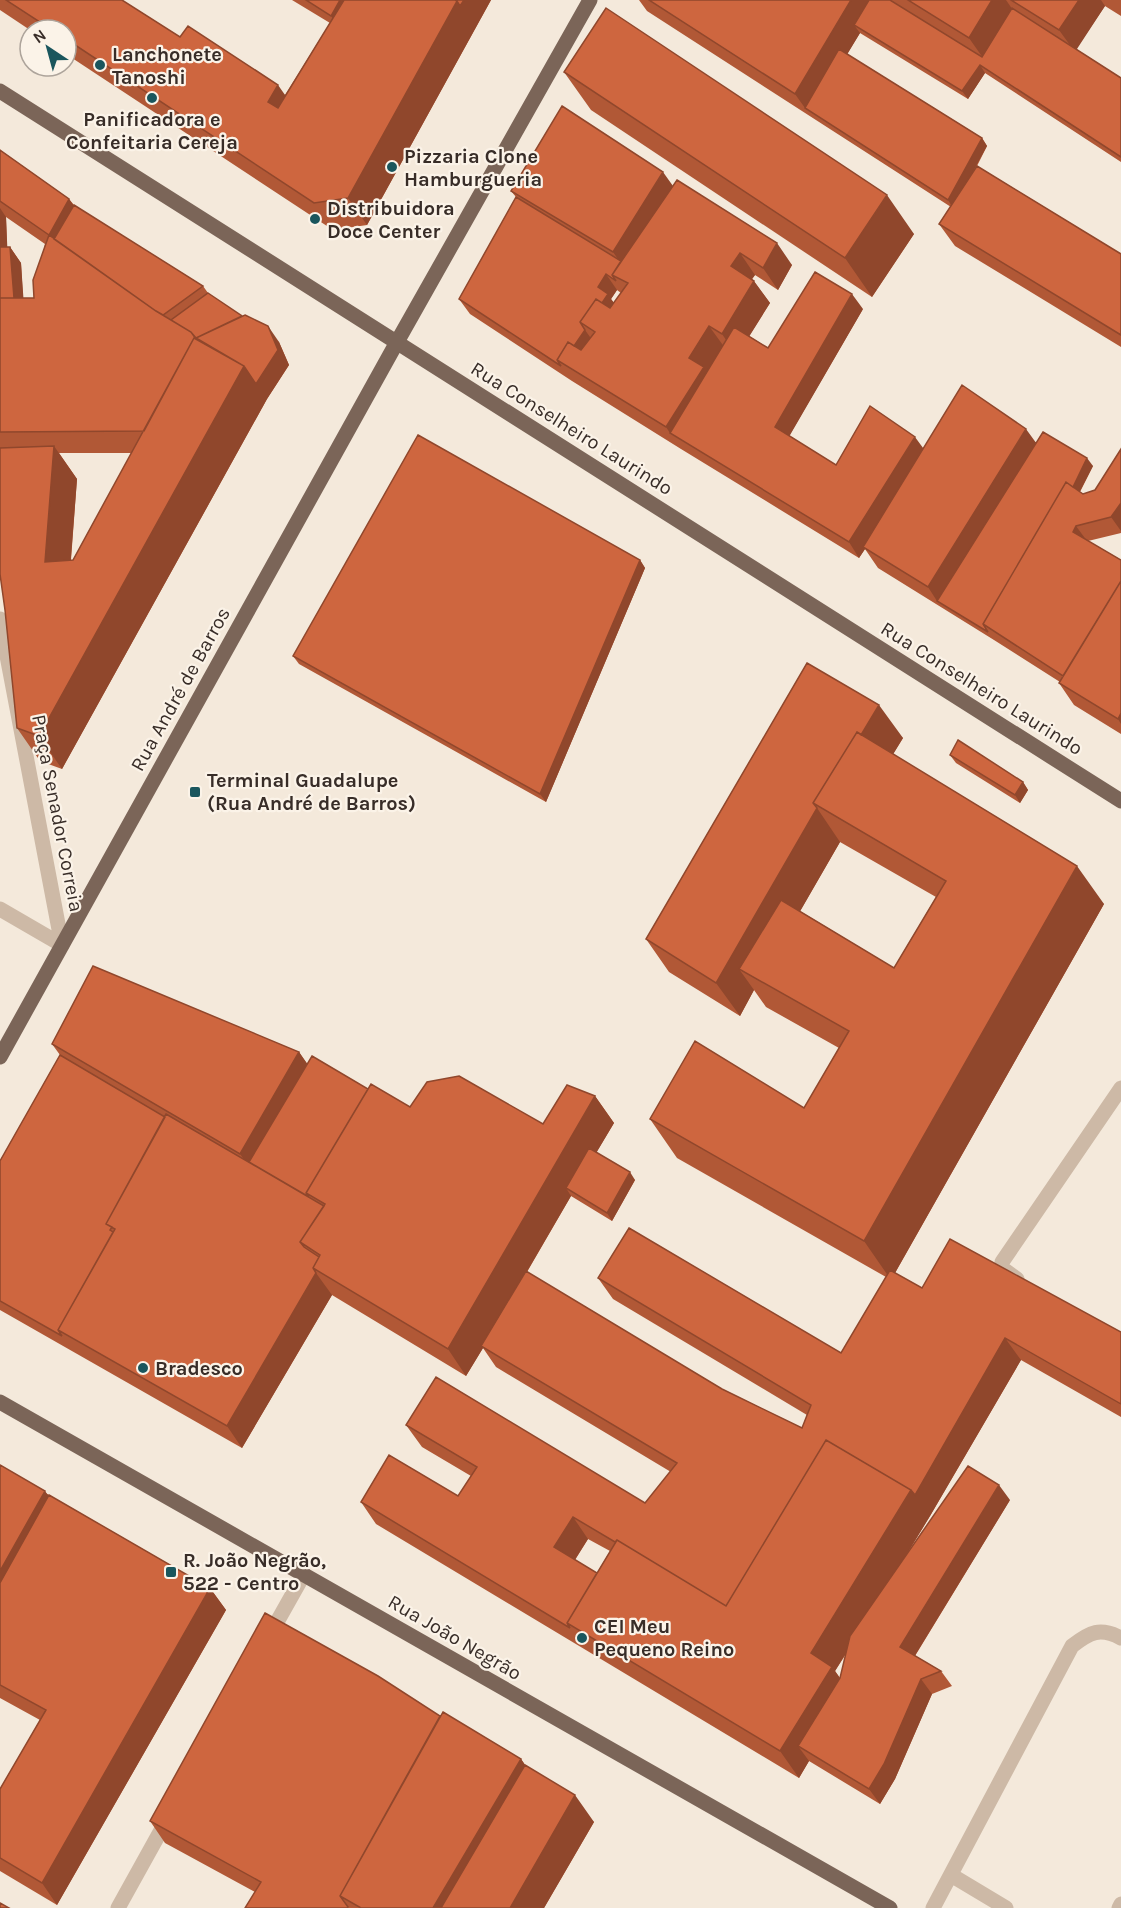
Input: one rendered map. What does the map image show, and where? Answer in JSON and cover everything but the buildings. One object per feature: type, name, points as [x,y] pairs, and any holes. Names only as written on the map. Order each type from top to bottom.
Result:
[{"type":"main road","name":"Rua André de Barros","points":[[1,1051],[590,0]]},
{"type":"main road","name":"Rua Conselheiro Laurindo","points":[[0,91],[1121,801]]},
{"type":"main road","name":"Rua João Negrão","points":[[0,1402],[890,1908]]},
{"type":"street","name":"Praça Senador Correia","points":[[0,619],[62,945]]},
{"type":"street","name":"Praça Senador Correia","points":[[0,909],[62,945]]},
{"type":"street","points":[[1029,1286],[1008,1274],[1002,1268],[1002,1262],[1121,1088]]},
{"type":"street","points":[[263,1647],[304,1574]]},
{"type":"street","points":[[933,1908],[1072,1646],[1089,1633],[1109,1632],[1121,1638]]},
{"type":"street","points":[[118,1908],[176,1804]]},
{"type":"street","points":[[951,1875],[1006,1908]]},
{"type":"street","points":[[1119,1908],[1121,1904]]},
{"type":"place","name":"Lanchonete Tanoshi","points":[[100,65]]},
{"type":"place","name":"Panificadora e Confeitaria Cereja","points":[[152,98]]},
{"type":"place","name":"Pizzaria Clone Hamburgueria","points":[[392,167]]},
{"type":"place","name":"Distribuidora Doce Center","points":[[315,219]]},
{"type":"place","name":"Terminal Guadalupe (Rua André de Barros)","points":[[195,792]]},
{"type":"place","name":"Bradesco","points":[[143,1368]]},
{"type":"place","name":"R. João Negrão, 522 - Centro","points":[[171,1572]]},
{"type":"place","name":"CEI Meu Pequeno Reino","points":[[582,1638]]}]
